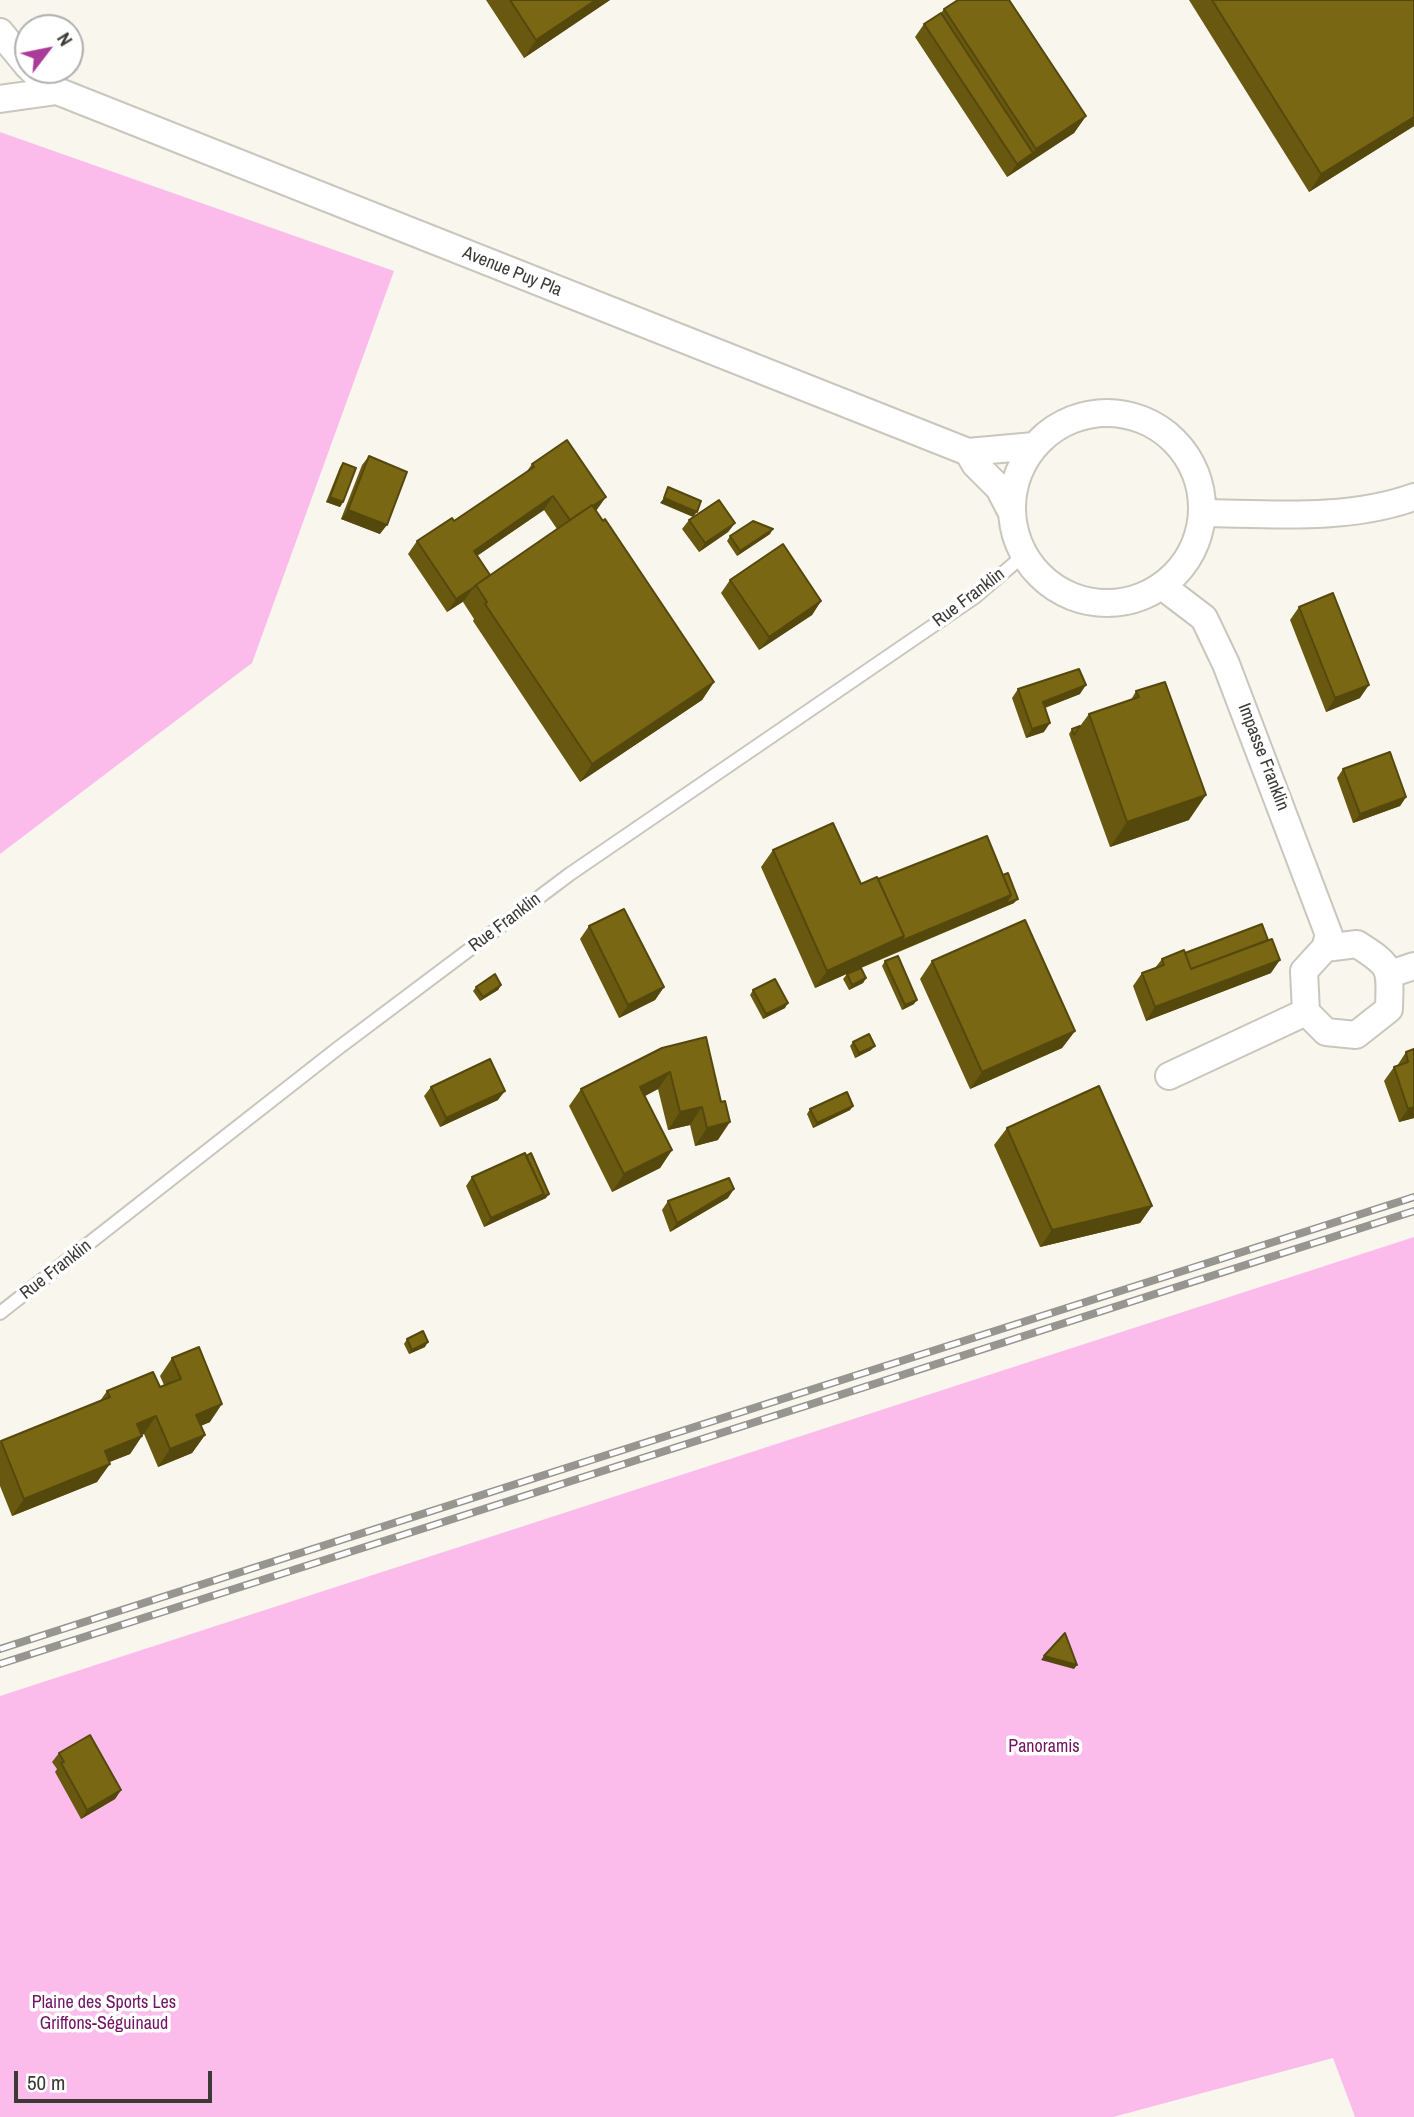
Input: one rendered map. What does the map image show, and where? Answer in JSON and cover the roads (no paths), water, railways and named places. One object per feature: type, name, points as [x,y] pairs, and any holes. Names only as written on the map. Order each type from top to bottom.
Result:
[{"type":"street","points":[[0,32],[14,49]]},
{"type":"street","name":"Avenue Puy Pla","points":[[49,84],[57,91],[968,452],[1034,446]]},
{"type":"street","name":"Avenue Puy Pla","points":[[0,99],[57,91]]},
{"type":"street","points":[[1113,412],[1142,419],[1168,434],[1187,456],[1199,483],[1203,513],[1197,541],[1183,566],[1162,586],[1134,600],[1102,603],[1071,596],[1044,579],[1024,555],[1012,513],[1013,489],[1021,466],[1034,446],[1056,426],[1084,415],[1113,412]]},
{"type":"street","name":"Avenue Puy Pla","points":[[968,452],[975,464],[999,488],[1012,513]]},
{"type":"street","points":[[1203,513],[1323,514],[1396,504],[1414,497]]},
{"type":"street","name":"Impasse Franklin","points":[[1162,586],[1204,618],[1226,664],[1329,934],[1325,948]]},
{"type":"street","points":[[1357,944],[1402,970],[1389,1009],[1356,1035],[1326,1032],[1306,1012],[1304,971],[1325,948],[1357,944]]},
{"type":"street","points":[[1168,1076],[1306,1012]]},
{"type":"lane","name":"Rue Franklin","points":[[0,1313],[337,1049],[570,874],[975,597],[1024,555]]},
{"type":"railway","points":[[0,1649],[1414,1197]]},
{"type":"railway","points":[[0,1664],[1414,1211]]},
{"type":"park label","name":"Panoramis","points":[[1044,1747]]},
{"type":"park label","name":"Plaine des Sports Les Griffons-Séguinaud","points":[[104,2014]]}]
